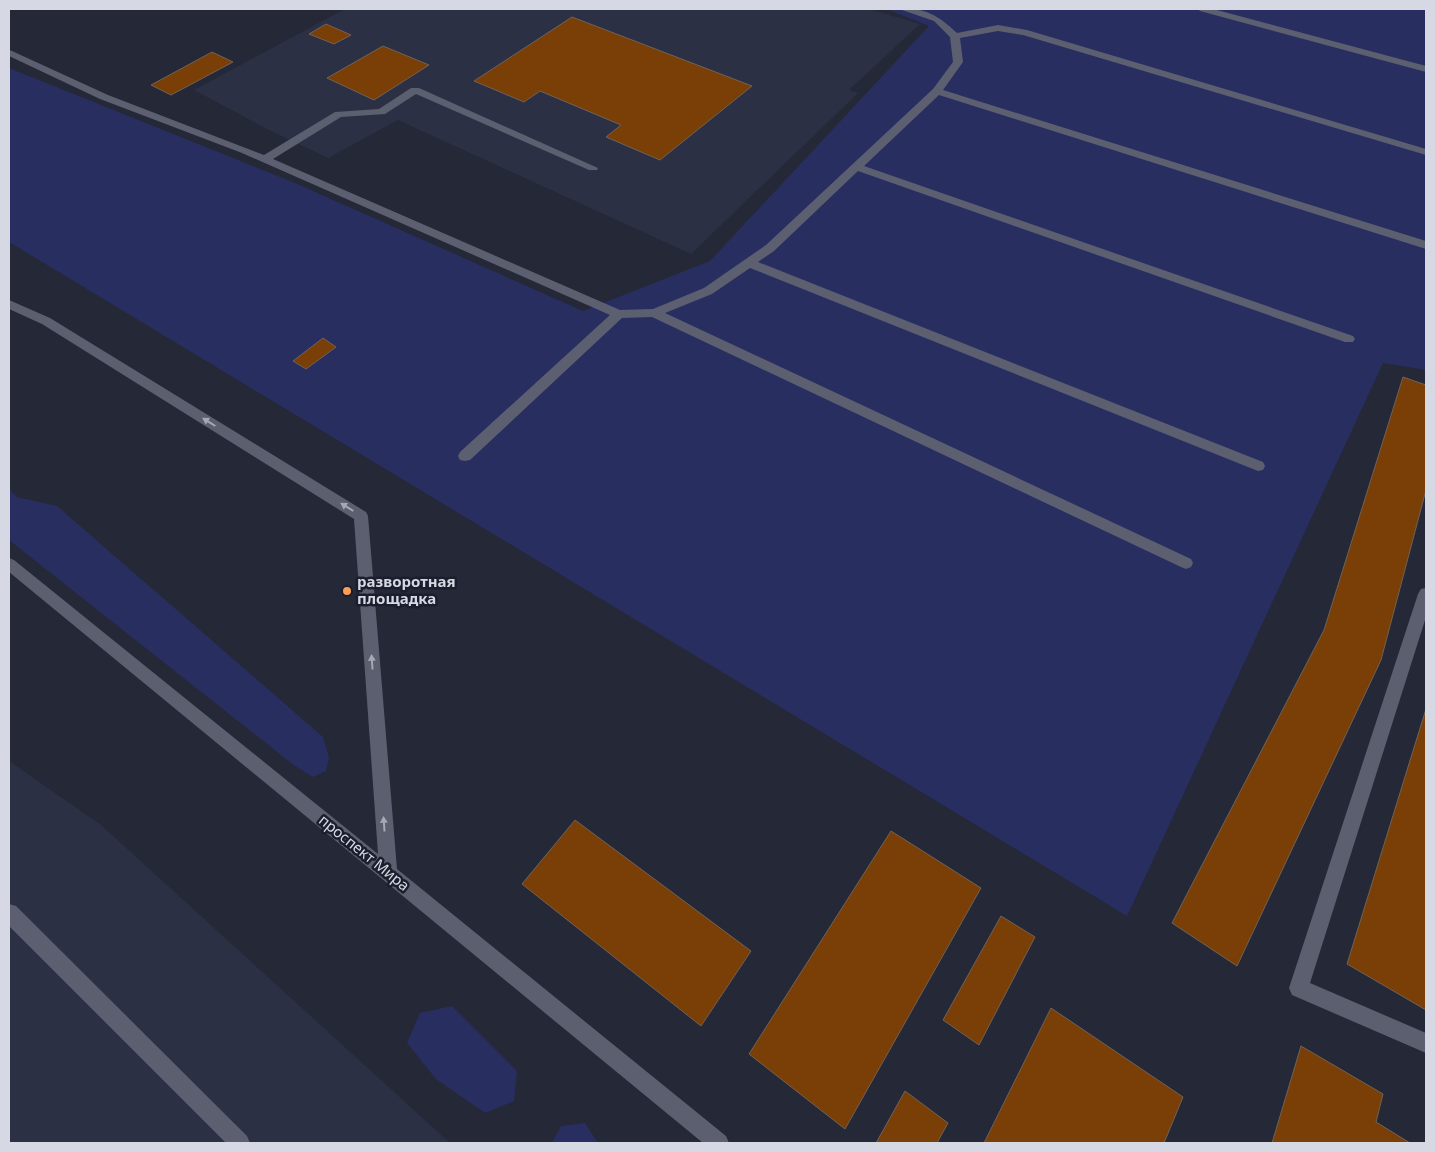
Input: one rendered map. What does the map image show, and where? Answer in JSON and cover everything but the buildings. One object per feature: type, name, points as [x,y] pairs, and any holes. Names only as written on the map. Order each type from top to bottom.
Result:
[{"type":"street","points":[[9,53],[104,97],[265,159],[619,314],[654,313],[708,291],[770,248],[937,91],[958,62],[955,36],[936,19],[904,9]]},
{"type":"street","points":[[1203,9],[1426,69]]},
{"type":"street","points":[[955,36],[998,28],[1024,32],[1426,152]]},
{"type":"street","points":[[265,159],[339,114],[381,112],[415,90],[593,168]]},
{"type":"street","points":[[937,91],[1426,245]]},
{"type":"street","points":[[856,167],[1349,339]]},
{"type":"street","points":[[748,263],[1258,466]]},
{"type":"street","points":[[9,304],[46,321],[360,516],[388,873]]},
{"type":"street","points":[[654,313],[1186,563]]},
{"type":"street","points":[[465,456],[619,314]]},
{"type":"street","name":"проспект Мира","points":[[9,564],[719,1143]]},
{"type":"street","points":[[1426,594],[1299,988],[1426,1043]]},
{"type":"street","points":[[9,913],[240,1143]]},
{"type":"shaded area","points":[[345,9],[869,9],[920,24],[849,90],[858,93],[691,254],[398,120],[328,158],[269,130],[194,90]]},
{"type":"shaded area","points":[[887,9],[1426,9],[1426,370],[1383,363],[1127,916],[9,242],[9,68],[295,183],[583,311],[710,261],[929,26]]},
{"type":"shaded area","points":[[9,489],[17,497],[57,506],[323,737],[329,758],[326,771],[313,777],[295,766],[9,540]]},
{"type":"shaded area","points":[[9,761],[101,825],[450,1143],[9,1143]]},
{"type":"shaded area","points":[[452,1006],[517,1071],[514,1101],[485,1113],[436,1079],[407,1043],[420,1013]]},
{"type":"shaded area","points":[[585,1123],[598,1143],[552,1143],[561,1126]]},
{"type":"place","name":"разворотная площадка","points":[[347,591]]}]
